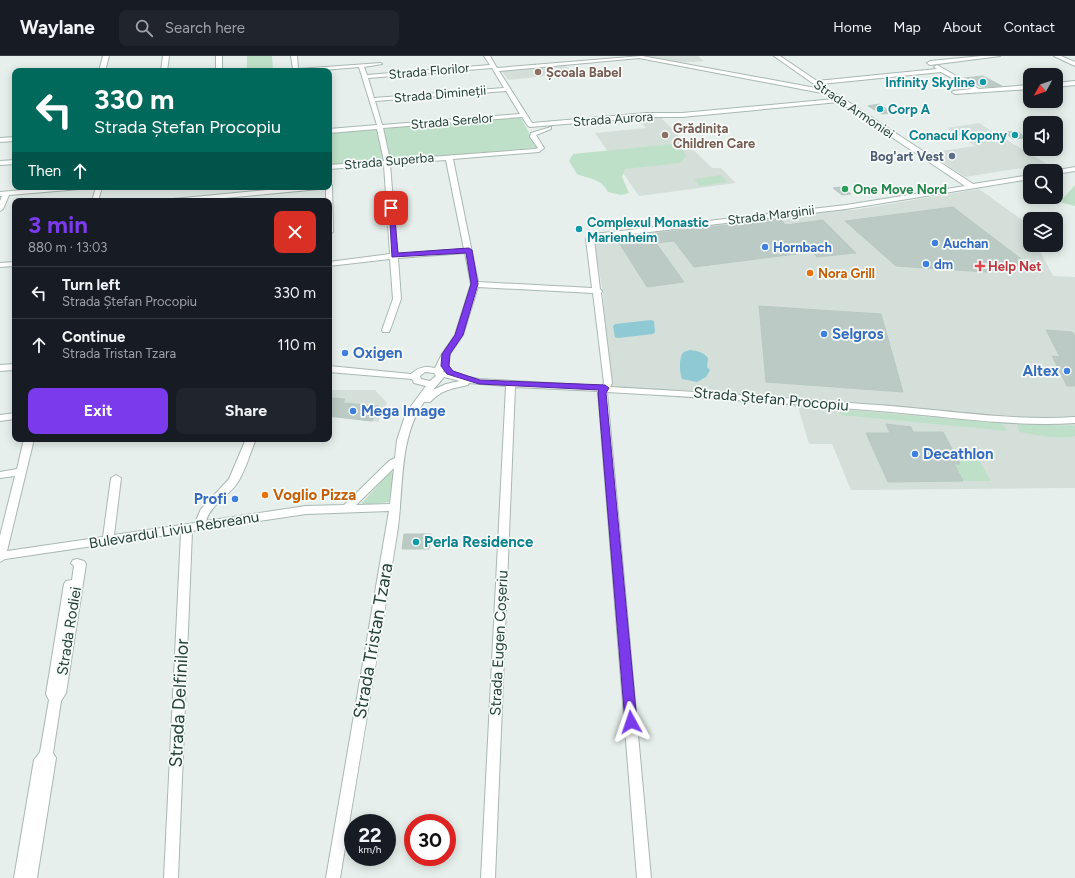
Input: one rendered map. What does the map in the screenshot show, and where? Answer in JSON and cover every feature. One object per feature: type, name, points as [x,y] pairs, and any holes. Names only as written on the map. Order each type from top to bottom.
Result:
[{"type":"street","points":[[103,68],[106,56]]},
{"type":"street","points":[[164,68],[166,56]]},
{"type":"street","points":[[219,56],[219,68]]},
{"type":"street","points":[[294,56],[296,68]]},
{"type":"street","points":[[487,56],[524,115]]},
{"type":"street","points":[[636,56],[647,56]]},
{"type":"street","points":[[636,56],[831,93]]},
{"type":"street","name":"Strada Florilor","points":[[365,77],[636,56]]},
{"type":"street","name":"Strada Armoniei","points":[[777,56],[840,100],[972,187]]},
{"type":"street","points":[[979,90],[930,63],[997,56]]},
{"type":"street","points":[[1058,56],[1075,64]]},
{"type":"street","points":[[329,68],[377,62],[384,75]]},
{"type":"street","points":[[361,65],[380,127],[387,161],[396,299],[386,330]]},
{"type":"street","points":[[817,83],[942,70]]},
{"type":"street","points":[[1063,84],[1075,83]]},
{"type":"street","points":[[955,92],[1023,87]]},
{"type":"street","name":"Strada Dimineții","points":[[372,100],[507,89]]},
{"type":"street","name":"Strada Aurora","points":[[524,115],[530,125],[647,115],[682,116],[840,100]]},
{"type":"street","name":"Strada Serelor","points":[[332,130],[524,115]]},
{"type":"street","name":"Strada Superba","points":[[332,167],[387,161],[538,150],[541,148],[533,137],[533,134],[568,122]]},
{"type":"street","points":[[0,140],[12,139]]},
{"type":"street","name":"Strada Tristan Tzara","points":[[414,409],[437,377],[446,354],[459,335],[475,284],[449,157]]},
{"type":"street","points":[[0,163],[12,162]]},
{"type":"street","points":[[1063,171],[1075,169]]},
{"type":"street","name":"Strada Marginii","points":[[644,878],[602,393],[608,383],[598,290],[590,241],[592,237],[846,207],[1023,178]]},
{"type":"street","points":[[0,209],[3,194],[47,190]]},
{"type":"street","points":[[204,198],[288,190]]},
{"type":"street","points":[[332,264],[394,256],[469,250]]},
{"type":"street","points":[[0,265],[12,264]]},
{"type":"street","points":[[475,284],[598,290]]},
{"type":"street","points":[[446,354],[445,366],[450,373],[479,382]]},
{"type":"street","name":"Strada Tristan Tzara","points":[[428,369],[446,354]]},
{"type":"street","points":[[0,368],[12,367]]},
{"type":"street","points":[[332,369],[400,375],[416,374],[428,369],[437,377],[422,383],[416,381],[416,374]]},
{"type":"street","name":"Strada Ștefan Procopiu","points":[[437,377],[479,382],[733,396],[1007,419],[1058,421],[1075,420]]},
{"type":"street","points":[[414,409],[440,388],[455,384],[479,382]]},
{"type":"street","name":"Strada Tristan Tzara","points":[[333,878],[395,508],[402,440],[422,383]]},
{"type":"street","name":"Strada Eugen Coșeriu","points":[[488,878],[511,384]]},
{"type":"street","points":[[0,418],[12,416]]},
{"type":"street","points":[[0,557],[28,442]]},
{"type":"street","points":[[200,526],[202,515],[234,481],[250,442]]},
{"type":"street","points":[[347,508],[393,463],[400,460]]},
{"type":"street","points":[[0,475],[21,472]]},
{"type":"street","points":[[108,540],[116,478]]},
{"type":"street","name":"Bulevardul Liviu Rebreanu","points":[[0,557],[306,510],[395,508]]},
{"type":"street","name":"Strada Delfinilor","points":[[171,878],[187,528]]},
{"type":"street","name":"Strada Rodiei","points":[[21,878],[41,760],[46,754],[54,700],[60,692],[80,564],[77,563],[80,544]]},
{"type":"street","name":"Strada Rodiei","points":[[30,878],[49,758],[46,754]]},
{"type":"shaded area","points":[[698,56],[704,61],[676,63],[644,57]]},
{"type":"shaded area","name":"Școala Babel","points":[[566,66],[573,73],[508,80],[502,71]]},
{"type":"shaded area","points":[[660,117],[712,168],[721,168],[736,183],[639,196],[595,133],[646,128],[638,118]]},
{"type":"shaded area","points":[[979,123],[1023,150],[1023,156],[1034,156],[1047,164],[1023,164],[1023,168],[965,177],[928,153],[975,146],[947,128]]},
{"type":"shaded area","points":[[979,189],[1023,221],[1023,252],[1041,252],[1053,276],[1075,277],[1075,488],[851,490],[832,444],[809,444],[798,407],[610,392],[603,294],[594,239],[826,210],[854,210]]},
{"type":"shaded area","points":[[332,390],[375,390],[387,403],[378,422],[332,417]]},
{"type":"green space","points":[[247,56],[272,56],[273,68],[247,68]]},
{"type":"green space","points":[[520,116],[537,148],[332,165],[332,132]]},
{"type":"green space","points":[[673,144],[681,147],[686,156],[680,163],[625,169],[622,177],[629,193],[621,195],[608,192],[599,182],[577,174],[569,161],[573,154]]},
{"type":"green space","points":[[721,175],[728,182],[700,186],[694,179]]},
{"type":"green space","points":[[1075,185],[1075,206],[1063,203],[1063,199]]},
{"type":"green space","points":[[845,410],[1001,423],[1007,431],[841,415],[840,411]]},
{"type":"green space","points":[[1017,424],[1075,426],[1075,436],[1040,436],[1019,432]]},
{"type":"green space","points":[[956,455],[976,455],[991,481],[963,481],[954,464],[960,464]]},
{"type":"green space","points":[[392,472],[394,474],[389,502],[364,505],[362,503],[389,473]]},
{"type":"water","points":[[651,320],[654,321],[655,332],[653,334],[618,338],[615,337],[613,326],[615,324]]},
{"type":"water","points":[[690,350],[700,352],[708,358],[707,367],[710,370],[706,377],[697,382],[682,379],[681,376],[680,365],[682,354]]},
{"type":"building","name":"Infinity Skyline","points":[[983,76],[1002,86],[982,87],[964,78]]},
{"type":"building","name":"Corp A","points":[[879,104],[893,113],[882,114],[868,106]]},
{"type":"building","name":"Conacul Kopony","points":[[1017,131],[1023,136],[1023,138],[1013,139],[1004,132]]},
{"type":"building","points":[[842,187],[851,194],[842,195],[833,188]]},
{"type":"building","name":"Auchan","points":[[953,207],[1029,265],[986,272],[896,266],[845,221]]},
{"type":"building","name":"Hornbach","points":[[780,219],[786,225],[823,220],[856,253],[817,257],[812,252],[694,267],[674,241],[656,243],[684,282],[647,287],[616,238]]},
{"type":"building","name":"Selgros","points":[[759,306],[881,314],[903,392],[766,382]]},
{"type":"building","name":"Altex","points":[[1046,330],[1072,332],[1075,336],[1075,386],[1067,386],[1052,356],[1060,357]]},
{"type":"building","name":"Mega Image","points":[[332,398],[345,399],[343,403],[379,406],[372,421],[332,416]]},
{"type":"building","name":"Decathlon","points":[[886,424],[911,427],[913,432],[943,432],[960,464],[954,464],[963,481],[888,482],[866,433],[890,433]]},
{"type":"building","name":"Perla Residence","points":[[404,534],[431,534],[429,549],[402,549]]},
{"type":"place","name":"Școala Babel","points":[[538,72]]},
{"type":"place","name":"Infinity Skyline","points":[[983,82]]},
{"type":"place","name":"Corp A","points":[[880,109]]},
{"type":"place","name":"Grădinița Children Care","points":[[665,135]]},
{"type":"place","name":"Conacul Kopony","points":[[1015,135]]},
{"type":"place","name":"Bog'art Vest","points":[[952,156]]},
{"type":"place","name":"One Move Nord","points":[[845,189]]},
{"type":"place","name":"Complexul Monastic Marienheim","points":[[579,229]]},
{"type":"place","name":"Auchan","points":[[935,243]]},
{"type":"place","name":"Hornbach","points":[[765,247]]},
{"type":"place","name":"dm","points":[[926,264]]},
{"type":"place","name":"Help Net","points":[[980,266]]},
{"type":"place","name":"Nora Grill","points":[[810,273]]},
{"type":"place","name":"Selgros","points":[[824,334]]},
{"type":"place","name":"Oxigen","points":[[345,353]]},
{"type":"place","name":"Altex","points":[[1067,371]]},
{"type":"place","name":"Mega Image","points":[[353,411]]},
{"type":"place","name":"Decathlon","points":[[915,454]]},
{"type":"place","name":"Voglio Pizza","points":[[265,495]]},
{"type":"place","name":"Profi","points":[[235,499]]},
{"type":"place","name":"Perla Residence","points":[[416,542]]},
{"type":"route","points":[[391,208],[394,256],[469,250],[475,284],[459,335],[446,354],[445,366],[450,373],[479,382],[605,388],[602,393],[631,722]]}]
